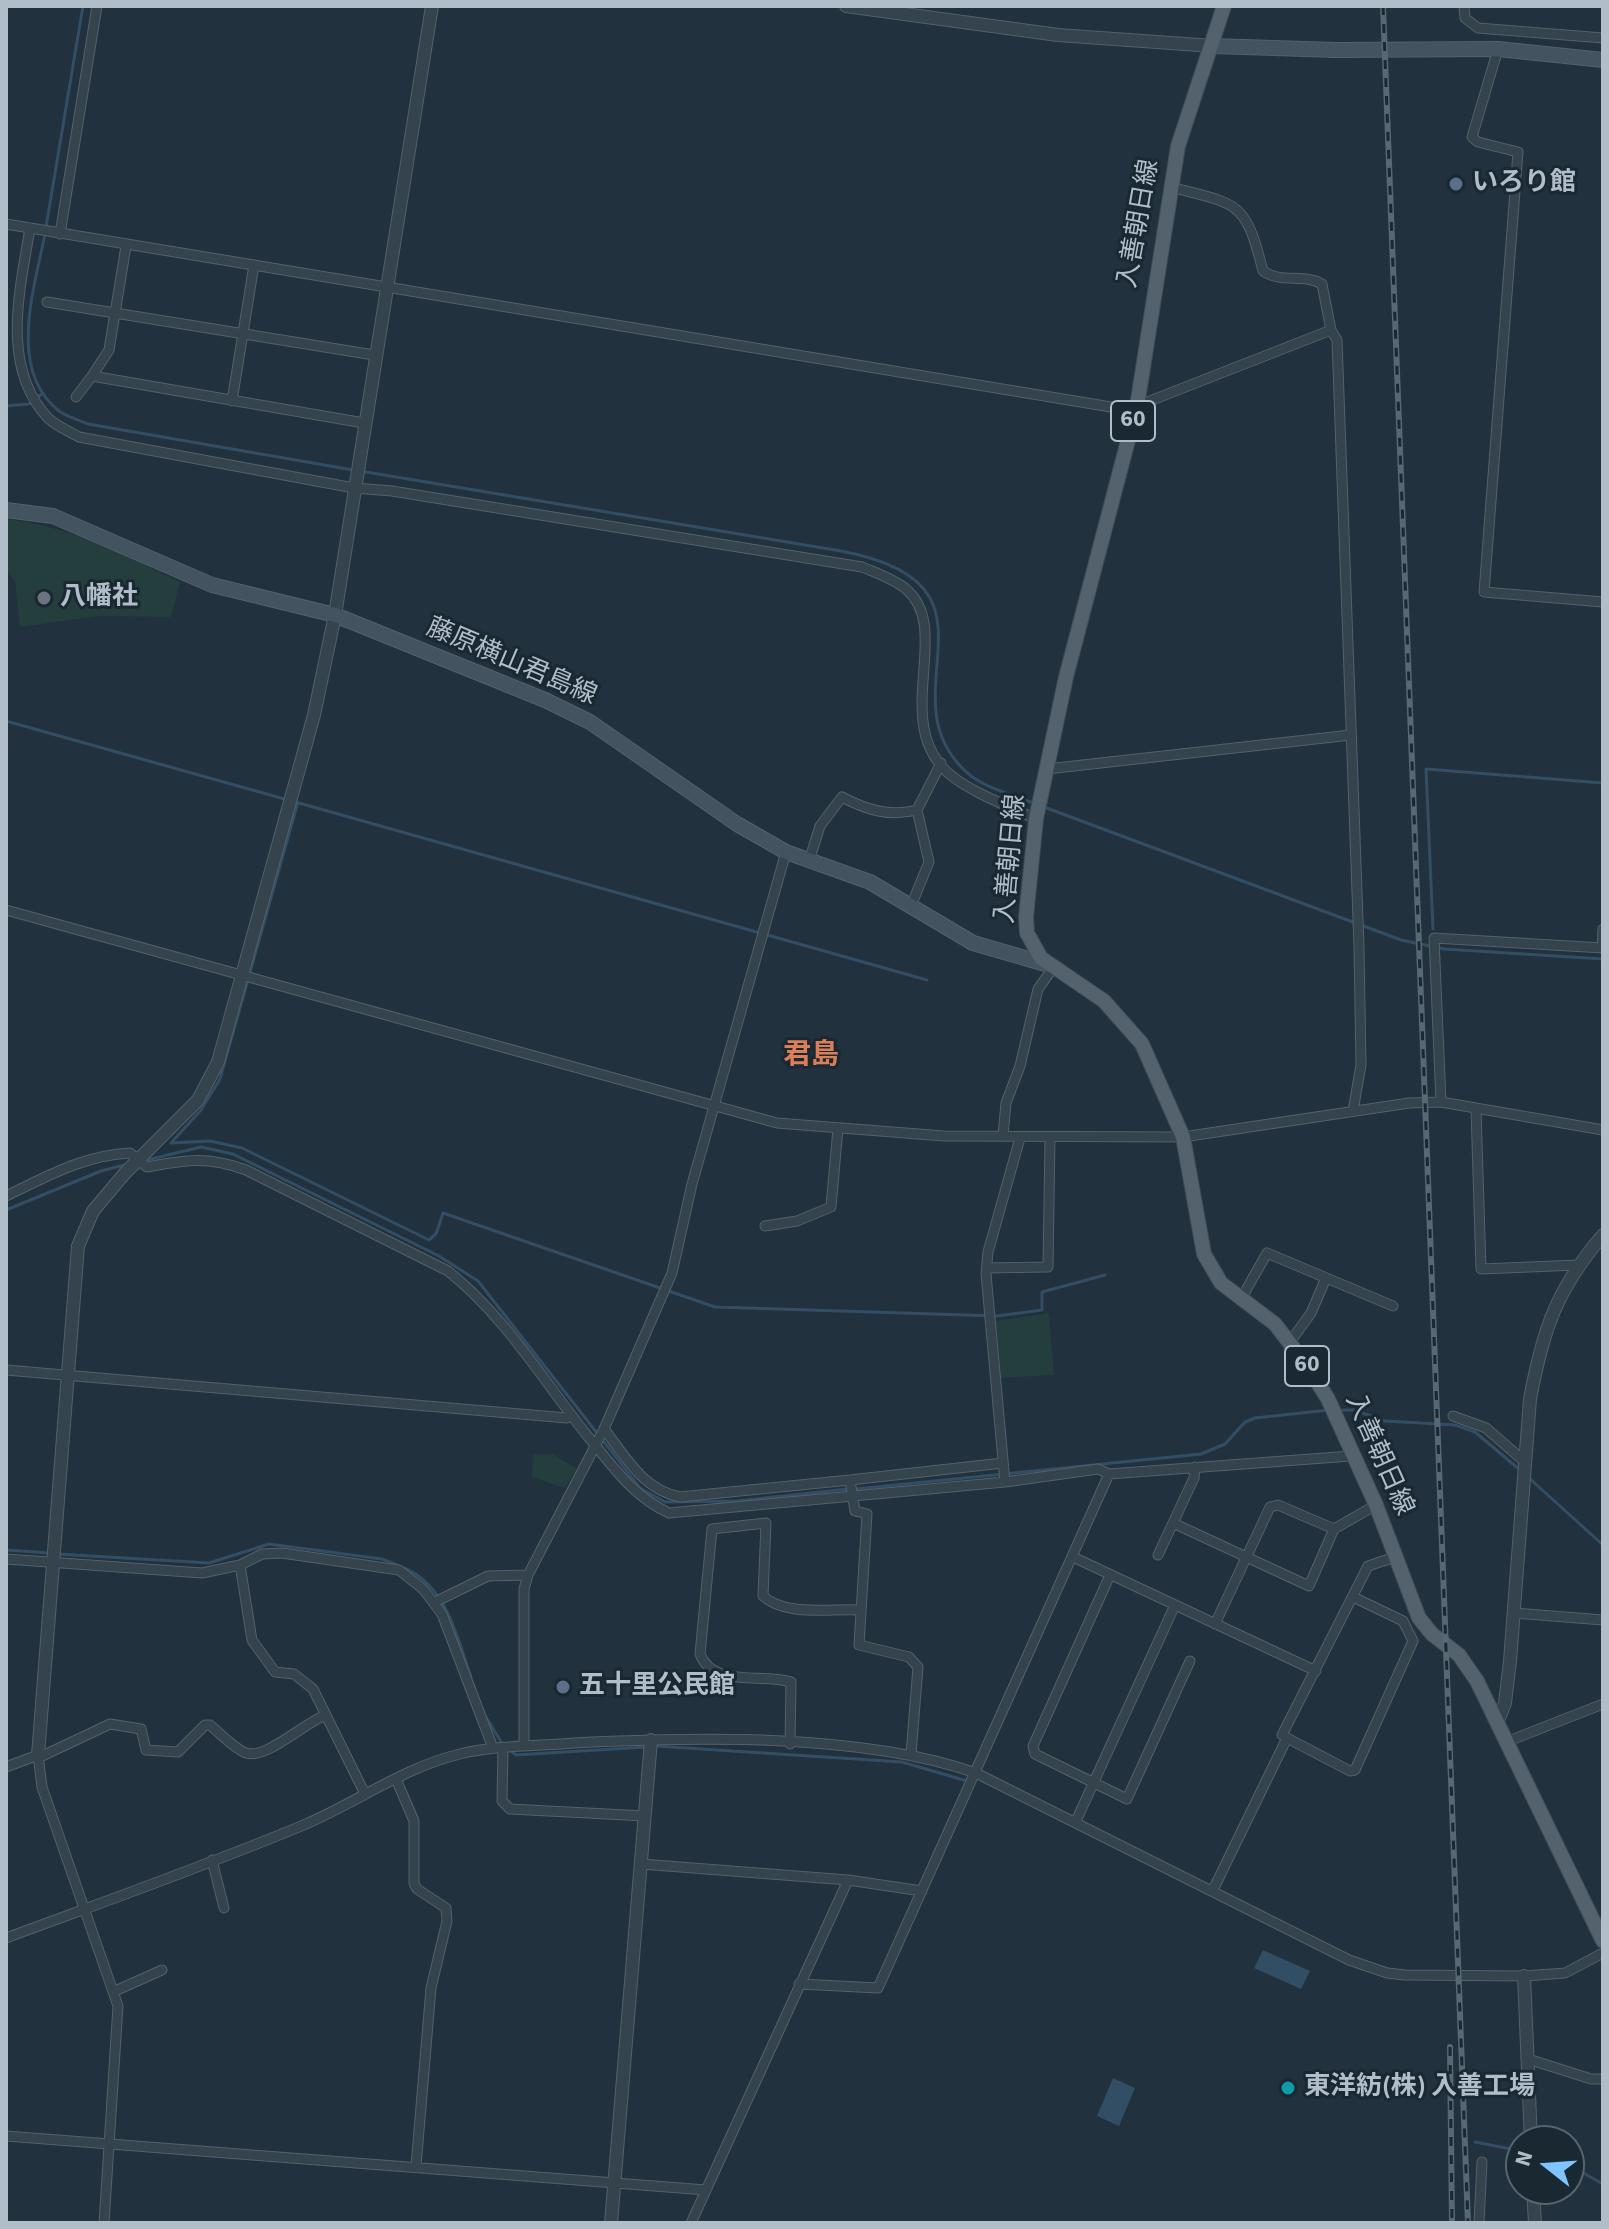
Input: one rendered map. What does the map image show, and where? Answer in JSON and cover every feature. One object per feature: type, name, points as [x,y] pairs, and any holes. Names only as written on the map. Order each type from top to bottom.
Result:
[{"type":"main road","name":"入善朝日線","points":[[1224,6],[1178,146],[1136,408],[1066,677],[1036,819],[1027,933],[1041,958],[1104,1001],[1142,1044],[1183,1137],[1204,1254],[1221,1283],[1275,1324],[1328,1399],[1351,1456],[1376,1505],[1419,1618],[1432,1634],[1459,1655],[1498,1721],[1603,1941]]},
{"type":"main road","points":[[1213,46],[1335,50],[1498,49],[1603,60]]},
{"type":"main road","name":"藤原横山君島線","points":[[6,510],[53,516],[212,585],[335,615],[590,722],[737,824],[786,852],[870,882],[973,943],[1053,968]]},
{"type":"street","points":[[57,233],[97,6]]},
{"type":"street","points":[[104,2223],[118,2006],[42,1787],[38,1756],[78,1246],[93,1211],[198,1100],[218,1062],[314,715],[335,615],[432,6]]},
{"type":"street","points":[[846,6],[901,10],[1058,35],[1213,46]]},
{"type":"street","points":[[1464,6],[1465,18],[1478,28],[1603,38]]},
{"type":"street","points":[[1498,49],[1472,137],[1478,142],[1518,152],[1484,592],[1603,602]]},
{"type":"street","points":[[1171,187],[1232,203],[1253,230],[1263,271],[1276,279],[1313,279],[1322,284],[1331,330],[1337,340],[1359,947],[1361,1065],[1353,1111]]},
{"type":"street","points":[[6,224],[385,289],[1136,408],[1331,330]]},
{"type":"street","points":[[30,228],[16,319],[20,363],[27,391],[49,420],[79,437],[354,488],[392,491],[862,567],[907,590],[923,615],[926,632],[920,686],[924,731],[941,763],[952,776],[1036,819]]},
{"type":"street","points":[[76,397],[109,350],[126,246]]},
{"type":"street","points":[[232,401],[254,265]]},
{"type":"street","points":[[47,302],[374,355]]},
{"type":"street","points":[[92,376],[364,423]]},
{"type":"street","points":[[1047,769],[1351,735]]},
{"type":"street","points":[[911,906],[929,862],[917,810],[941,763]]},
{"type":"street","points":[[809,861],[820,826],[842,797],[866,810],[899,814],[917,810]]},
{"type":"street","points":[[524,1746],[524,1589],[528,1575],[604,1429],[672,1273],[786,852]]},
{"type":"street","points":[[6,910],[777,1123],[944,1136],[1183,1137],[1353,1111],[1441,1102],[1603,1130]]},
{"type":"street","points":[[1441,1102],[1434,938],[1602,948],[1603,929]]},
{"type":"street","points":[[1003,1136],[1006,1103],[1020,1066],[1038,989],[1053,968]]},
{"type":"street","points":[[1476,1110],[1481,1269],[1578,1265]]},
{"type":"street","points":[[765,1226],[797,1221],[831,1207],[838,1128]]},
{"type":"street","points":[[1005,1482],[987,1268],[988,1252],[1020,1138]]},
{"type":"street","points":[[987,1268],[1048,1267],[1050,1138]]},
{"type":"street","points":[[6,1196],[79,1162],[107,1154],[130,1153],[147,1167],[195,1159],[216,1159],[231,1165],[448,1271],[469,1288],[510,1335],[632,1489],[669,1513],[1005,1482],[1098,1469],[1109,1474],[1351,1456]]},
{"type":"street","points":[[1498,1721],[1505,1703],[1514,1613],[1530,1399],[1547,1322],[1578,1265],[1603,1235]]},
{"type":"street","points":[[1241,1299],[1267,1253],[1393,1306]]},
{"type":"street","points":[[1290,1342],[1311,1313],[1326,1278]]},
{"type":"street","points":[[6,1370],[551,1417],[571,1415]]},
{"type":"street","points":[[1453,1416],[1486,1428],[1525,1462]]},
{"type":"street","points":[[604,1429],[644,1479],[665,1494],[680,1497],[1003,1463]]},
{"type":"street","points":[[1158,1555],[1194,1478],[1195,1467]]},
{"type":"street","points":[[799,1984],[878,1988],[1109,1474]]},
{"type":"street","points":[[850,1480],[855,1511],[867,1514],[859,1645],[909,1657],[918,1667],[911,1754]]},
{"type":"street","points":[[1215,1624],[1270,1507],[1278,1505],[1334,1529]]},
{"type":"street","points":[[1173,1523],[1309,1586],[1334,1529],[1376,1505]]},
{"type":"street","points":[[790,1744],[791,1682],[719,1674],[704,1663],[700,1654],[712,1529],[766,1523],[763,1596],[766,1600],[789,1609],[813,1611],[822,1607],[860,1610]]},
{"type":"street","points":[[6,1559],[202,1573],[240,1565],[262,1554],[282,1553],[399,1570],[435,1602],[498,1748],[502,1801],[510,1809],[645,1816]]},
{"type":"street","points":[[1073,1557],[1316,1671]]},
{"type":"street","points":[[1353,1597],[1403,1621],[1413,1641],[1355,1770],[1350,1771],[1282,1735],[1368,1566],[1395,1557]]},
{"type":"street","points":[[240,1565],[252,1640],[275,1672],[294,1674],[313,1689],[365,1794]]},
{"type":"street","points":[[435,1602],[488,1576],[528,1575]]},
{"type":"street","points":[[1110,1575],[1033,1746],[1035,1754],[1127,1799],[1190,1661]]},
{"type":"street","points":[[1076,1821],[1175,1605]]},
{"type":"street","points":[[1514,1613],[1603,1620]]},
{"type":"street","points":[[1506,1742],[1603,1704]]},
{"type":"street","points":[[6,1767],[110,1724],[141,1729],[146,1750],[178,1752],[189,1745],[205,1725],[210,1725],[243,1752],[265,1752],[326,1715]]},
{"type":"street","points":[[1213,1890],[1287,1738]]},
{"type":"street","points":[[611,2223],[651,1740]]},
{"type":"street","points":[[6,1938],[307,1823],[396,1779],[458,1754],[524,1746],[651,1740],[790,1744],[911,1754],[976,1773],[1349,1960],[1387,1973],[1524,1976],[1565,1973],[1603,1953]]},
{"type":"street","points":[[396,1779],[414,1821],[414,1883],[417,1889],[446,1908],[447,1921],[431,1988],[416,2166]]},
{"type":"street","points":[[212,1860],[224,1908]]},
{"type":"street","points":[[641,1864],[848,1880],[922,1891]]},
{"type":"street","points":[[691,2223],[848,1880]]},
{"type":"street","points":[[115,1991],[162,1970]]},
{"type":"street","points":[[1524,1976],[1530,2125]]},
{"type":"street","points":[[1528,2059],[1591,2079],[1603,2079]]},
{"type":"street","points":[[6,2136],[706,2190]]},
{"type":"street","points":[[1479,2223],[1482,2162]]},
{"type":"green space","points":[[6,519],[75,535],[180,582],[171,617],[99,616],[20,627],[15,582],[6,569]]},
{"type":"green space","points":[[1049,1313],[1054,1375],[1001,1378],[996,1321]]},
{"type":"green space","points":[[534,1454],[553,1454],[577,1469],[565,1488],[531,1477]]},
{"type":"water","points":[[1263,1950],[1310,1971],[1301,1989],[1254,1968]]},
{"type":"water","points":[[1113,2078],[1135,2088],[1119,2126],[1097,2116]]},
{"type":"waterway","points":[[46,227],[83,6]]},
{"type":"waterway","points":[[45,234],[31,304],[29,352],[33,374],[43,394],[59,411],[88,424],[353,470]]},
{"type":"waterway","points":[[6,406],[29,404],[43,393]]},
{"type":"waterway","points":[[360,471],[841,551],[895,567],[924,590],[937,617],[936,713],[946,745],[978,781],[1033,803]]},
{"type":"waterway","points":[[6,721],[288,800]]},
{"type":"waterway","points":[[1433,929],[1426,769],[1603,783]]},
{"type":"waterway","points":[[298,802],[220,1079],[201,1110],[171,1143],[210,1141],[242,1148],[429,1240],[436,1234],[443,1213],[715,1307],[997,1316],[1042,1310],[1042,1292],[1105,1275]]},
{"type":"waterway","points":[[299,803],[927,980]]},
{"type":"waterway","points":[[1044,807],[1401,940],[1444,949],[1603,959]]},
{"type":"waterway","points":[[147,1160],[201,1147],[233,1154],[439,1256],[478,1281],[640,1488],[665,1502],[737,1501],[848,1489]]},
{"type":"waterway","points":[[6,1210],[101,1171],[128,1164]]},
{"type":"waterway","points":[[856,1489],[1201,1454],[1225,1444],[1245,1422],[1255,1418],[1329,1410]]},
{"type":"waterway","points":[[1337,1410],[1354,1410],[1385,1421],[1455,1425],[1475,1432],[1520,1470]]},
{"type":"waterway","points":[[1529,1478],[1603,1545]]},
{"type":"waterway","points":[[57,1554],[209,1563],[269,1544],[382,1559],[397,1565]]},
{"type":"waterway","points":[[6,1550],[50,1553]]},
{"type":"waterway","points":[[404,1568],[418,1576],[440,1599],[455,1629],[471,1677]]},
{"type":"waterway","points":[[486,1717],[503,1745]]},
{"type":"waterway","points":[[655,1746],[902,1762],[967,1781]]},
{"type":"waterway","points":[[509,1749],[516,1755],[647,1747]]},
{"type":"waterway","points":[[1475,2142],[1505,2148]]},
{"type":"waterway","points":[[1585,2174],[1603,2184]]},
{"type":"railway","points":[[1383,6],[1468,2223]]},
{"type":"railway","points":[[1450,2047],[1452,2223]]},
{"type":"place","name":"いろり館","points":[[1456,184]]},
{"type":"place","name":"八幡社","points":[[44,598]]},
{"type":"place","name":"五十里公民館","points":[[563,1687]]},
{"type":"place","name":"東洋紡(株) 入善工場","points":[[1288,2088]]},
{"type":"district","name":"君島","points":[[811,1057]]}]
